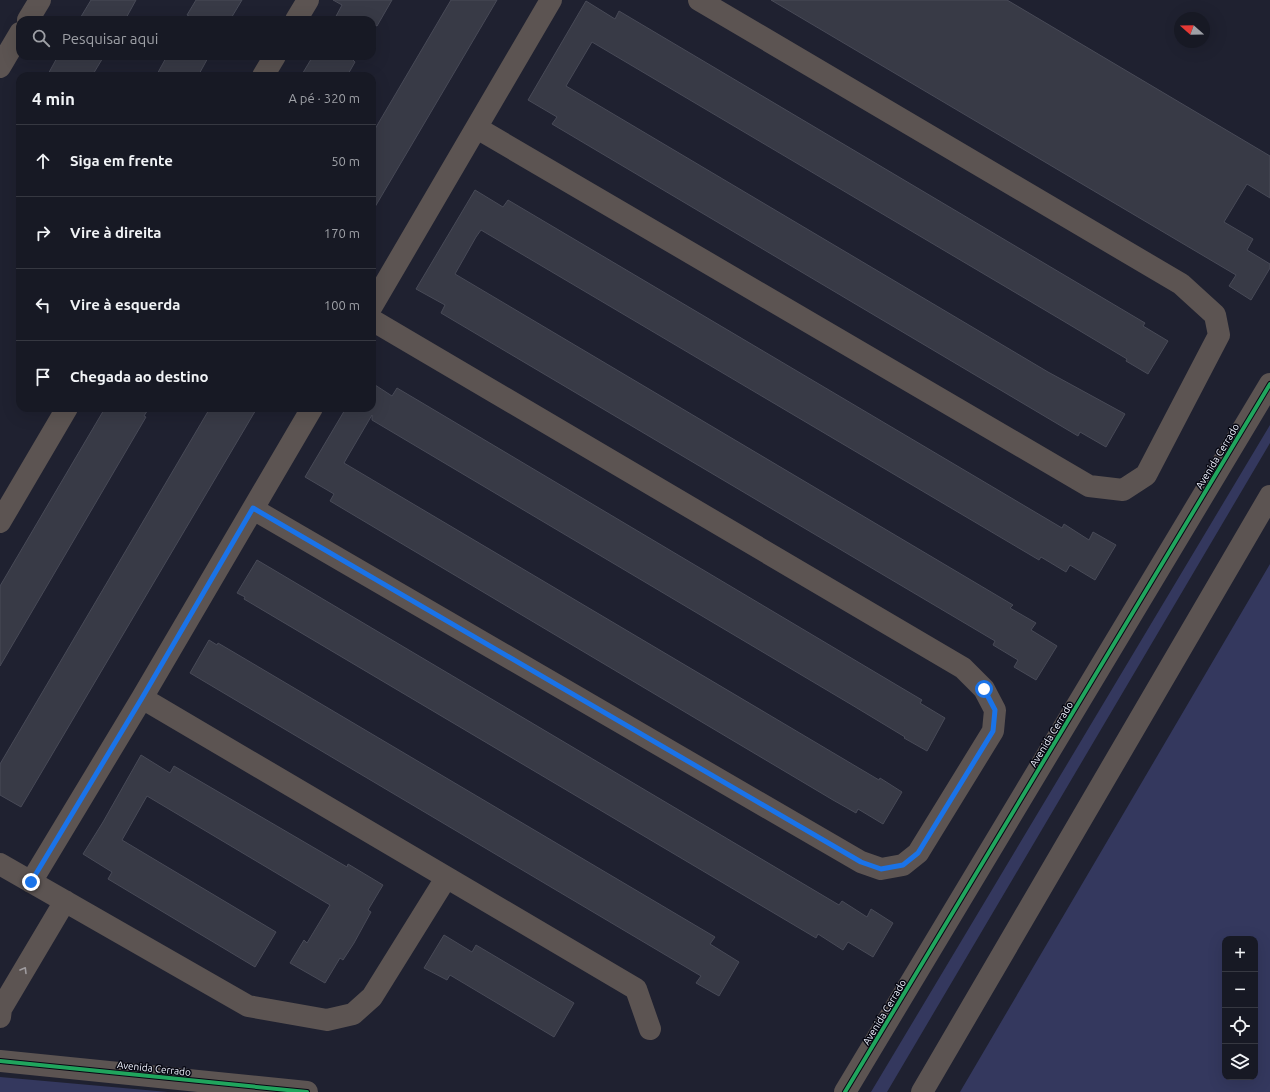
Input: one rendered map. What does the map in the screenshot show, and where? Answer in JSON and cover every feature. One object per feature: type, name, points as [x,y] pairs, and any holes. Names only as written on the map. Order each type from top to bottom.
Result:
[{"type":"street","points":[[30,16],[40,0]]},
{"type":"street","points":[[298,16],[308,0]]},
{"type":"street","points":[[376,299],[551,0]]},
{"type":"street","points":[[477,128],[1089,486],[1123,490],[1146,475],[1219,335],[1215,315],[1181,284],[699,0]]},
{"type":"street","points":[[0,67],[16,40]]},
{"type":"street","points":[[265,72],[273,60]]},
{"type":"street","points":[[253,508],[861,862],[881,869],[903,865],[918,853],[993,731],[995,710],[984,689],[963,668],[376,322]]},
{"type":"street","name":"Avenida Cerrado","points":[[845,1092],[1270,384]]},
{"type":"street","points":[[0,522],[65,412]]},
{"type":"street","points":[[31,882],[142,698],[310,412]]},
{"type":"street","points":[[922,1092],[1270,496]]},
{"type":"street","points":[[142,698],[636,989],[650,1030]]},
{"type":"street","points":[[2,871],[31,882],[248,1006],[327,1020],[353,1014],[372,997],[446,878]]},
{"type":"street","points":[[0,1006],[65,902]]},
{"type":"street","name":"Avenida Cerrado","points":[[0,1061],[307,1092]]},
{"type":"shaded area","points":[[1270,425],[1270,443],[887,1092],[871,1092]]},
{"type":"shaded area","points":[[1270,564],[1270,1092],[960,1092]]},
{"type":"shaded area","points":[[0,1077],[168,1092],[0,1092]]},
{"type":"building","points":[[91,0],[136,0],[127,16],[81,16]]},
{"type":"building","points":[[196,0],[242,0],[232,16],[187,15]]},
{"type":"building","points":[[333,0],[392,0],[377,26],[376,16],[336,16],[342,5]]},
{"type":"building","points":[[451,0],[497,0],[376,205],[376,127]]},
{"type":"building","points":[[771,0],[1007,0],[1270,156],[1270,198],[1247,184],[1224,222],[1253,239],[1247,250],[1270,264],[1270,268],[1251,300],[1229,286],[1236,275]]},
{"type":"building","points":[[586,1],[615,19],[619,11],[1145,323],[1143,326],[1168,341],[1148,374],[1126,361],[1127,359],[592,42],[566,86],[1048,372],[1125,414],[1106,447],[1080,432],[1078,436],[552,124],[557,117],[528,100]]},
{"type":"building","points":[[56,60],[102,60],[94,72],[49,72]]},
{"type":"building","points":[[165,60],[207,60],[200,72],[158,72]]},
{"type":"building","points":[[311,60],[353,60],[355,62],[349,72],[303,72]]},
{"type":"building","points":[[475,190],[503,207],[508,200],[1062,528],[1064,524],[1089,540],[1093,532],[1116,545],[1095,580],[1070,565],[1066,572],[1041,557],[1039,560],[481,230],[476,237],[455,274],[1013,605],[1010,608],[1036,623],[1031,630],[1057,646],[1036,680],[1014,667],[1018,660],[993,645],[995,641],[441,313],[445,305],[416,289]]},
{"type":"building","points":[[376,386],[392,396],[397,388],[922,700],[920,703],[945,718],[927,751],[372,420],[372,415],[348,456],[344,463],[879,780],[880,778],[902,792],[883,824],[858,809],[856,813],[833,800],[330,501],[334,494],[305,477],[344,412],[376,412]]},
{"type":"building","points":[[103,412],[146,412],[144,416],[146,417],[0,666],[0,586]]},
{"type":"building","points":[[208,412],[255,412],[21,807],[0,795],[0,764]]},
{"type":"building","points":[[257,560],[839,905],[842,901],[867,917],[871,909],[893,923],[873,957],[848,942],[843,950],[818,934],[816,938],[244,599],[245,597],[237,593]]},
{"type":"building","points":[[209,640],[217,645],[218,643],[715,937],[710,944],[739,962],[719,996],[696,983],[701,976],[190,673]]},
{"type":"building","points":[[141,755],[170,773],[174,766],[347,867],[348,864],[383,885],[368,910],[371,912],[354,943],[343,960],[340,958],[325,983],[290,963],[304,940],[307,943],[330,905],[147,796],[122,840],[276,932],[255,967],[108,879],[112,872],[83,854]]},
{"type":"building","points":[[444,935],[472,952],[476,945],[574,1003],[554,1037],[450,975],[447,980],[424,968]]},
{"type":"cycle path","points":[[845,1092],[1270,384]]},
{"type":"cycle path","points":[[0,1061],[307,1092]]},
{"type":"route","points":[[31,882],[142,698],[253,508],[861,862],[881,869],[903,865],[918,853],[993,731],[995,710],[984,689]]}]
